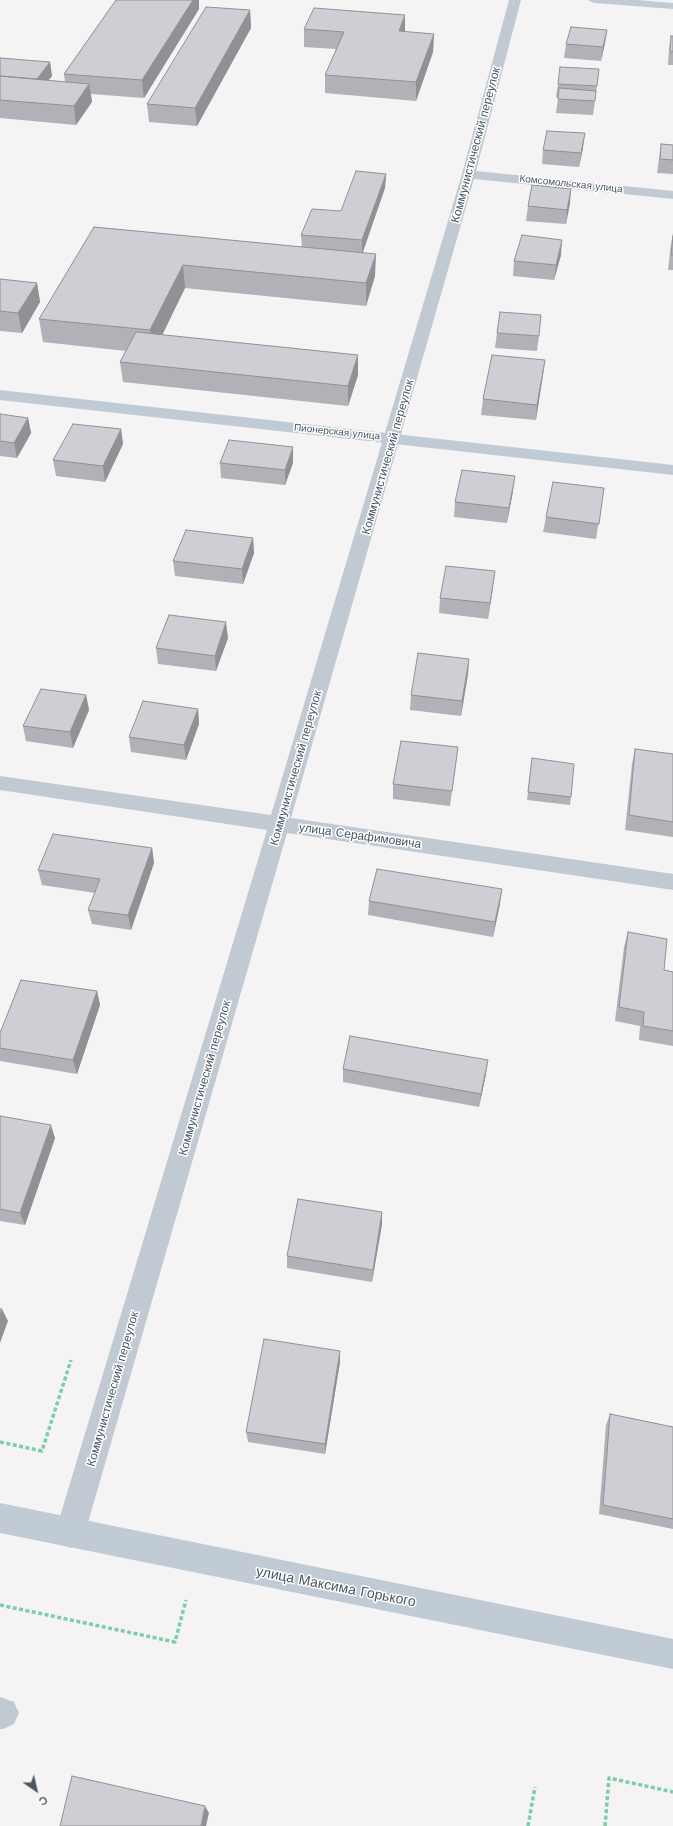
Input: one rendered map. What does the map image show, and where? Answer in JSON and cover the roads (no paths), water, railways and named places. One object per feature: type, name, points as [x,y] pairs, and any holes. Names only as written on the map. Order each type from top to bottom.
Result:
[{"type":"street","name":"Коммунистический переулок","points":[[70,1533],[394,438],[469,174],[515,0]]},
{"type":"street","points":[[594,0],[673,6]]},
{"type":"street","name":"Комсомольская улица","points":[[469,174],[673,195]]},
{"type":"street","name":"Пионерская улица","points":[[0,395],[673,470]]},
{"type":"street","name":"улица Серафимовича","points":[[0,783],[673,882]]},
{"type":"street","name":"улица Максима Горького","points":[[0,1518],[673,1654]]}]
